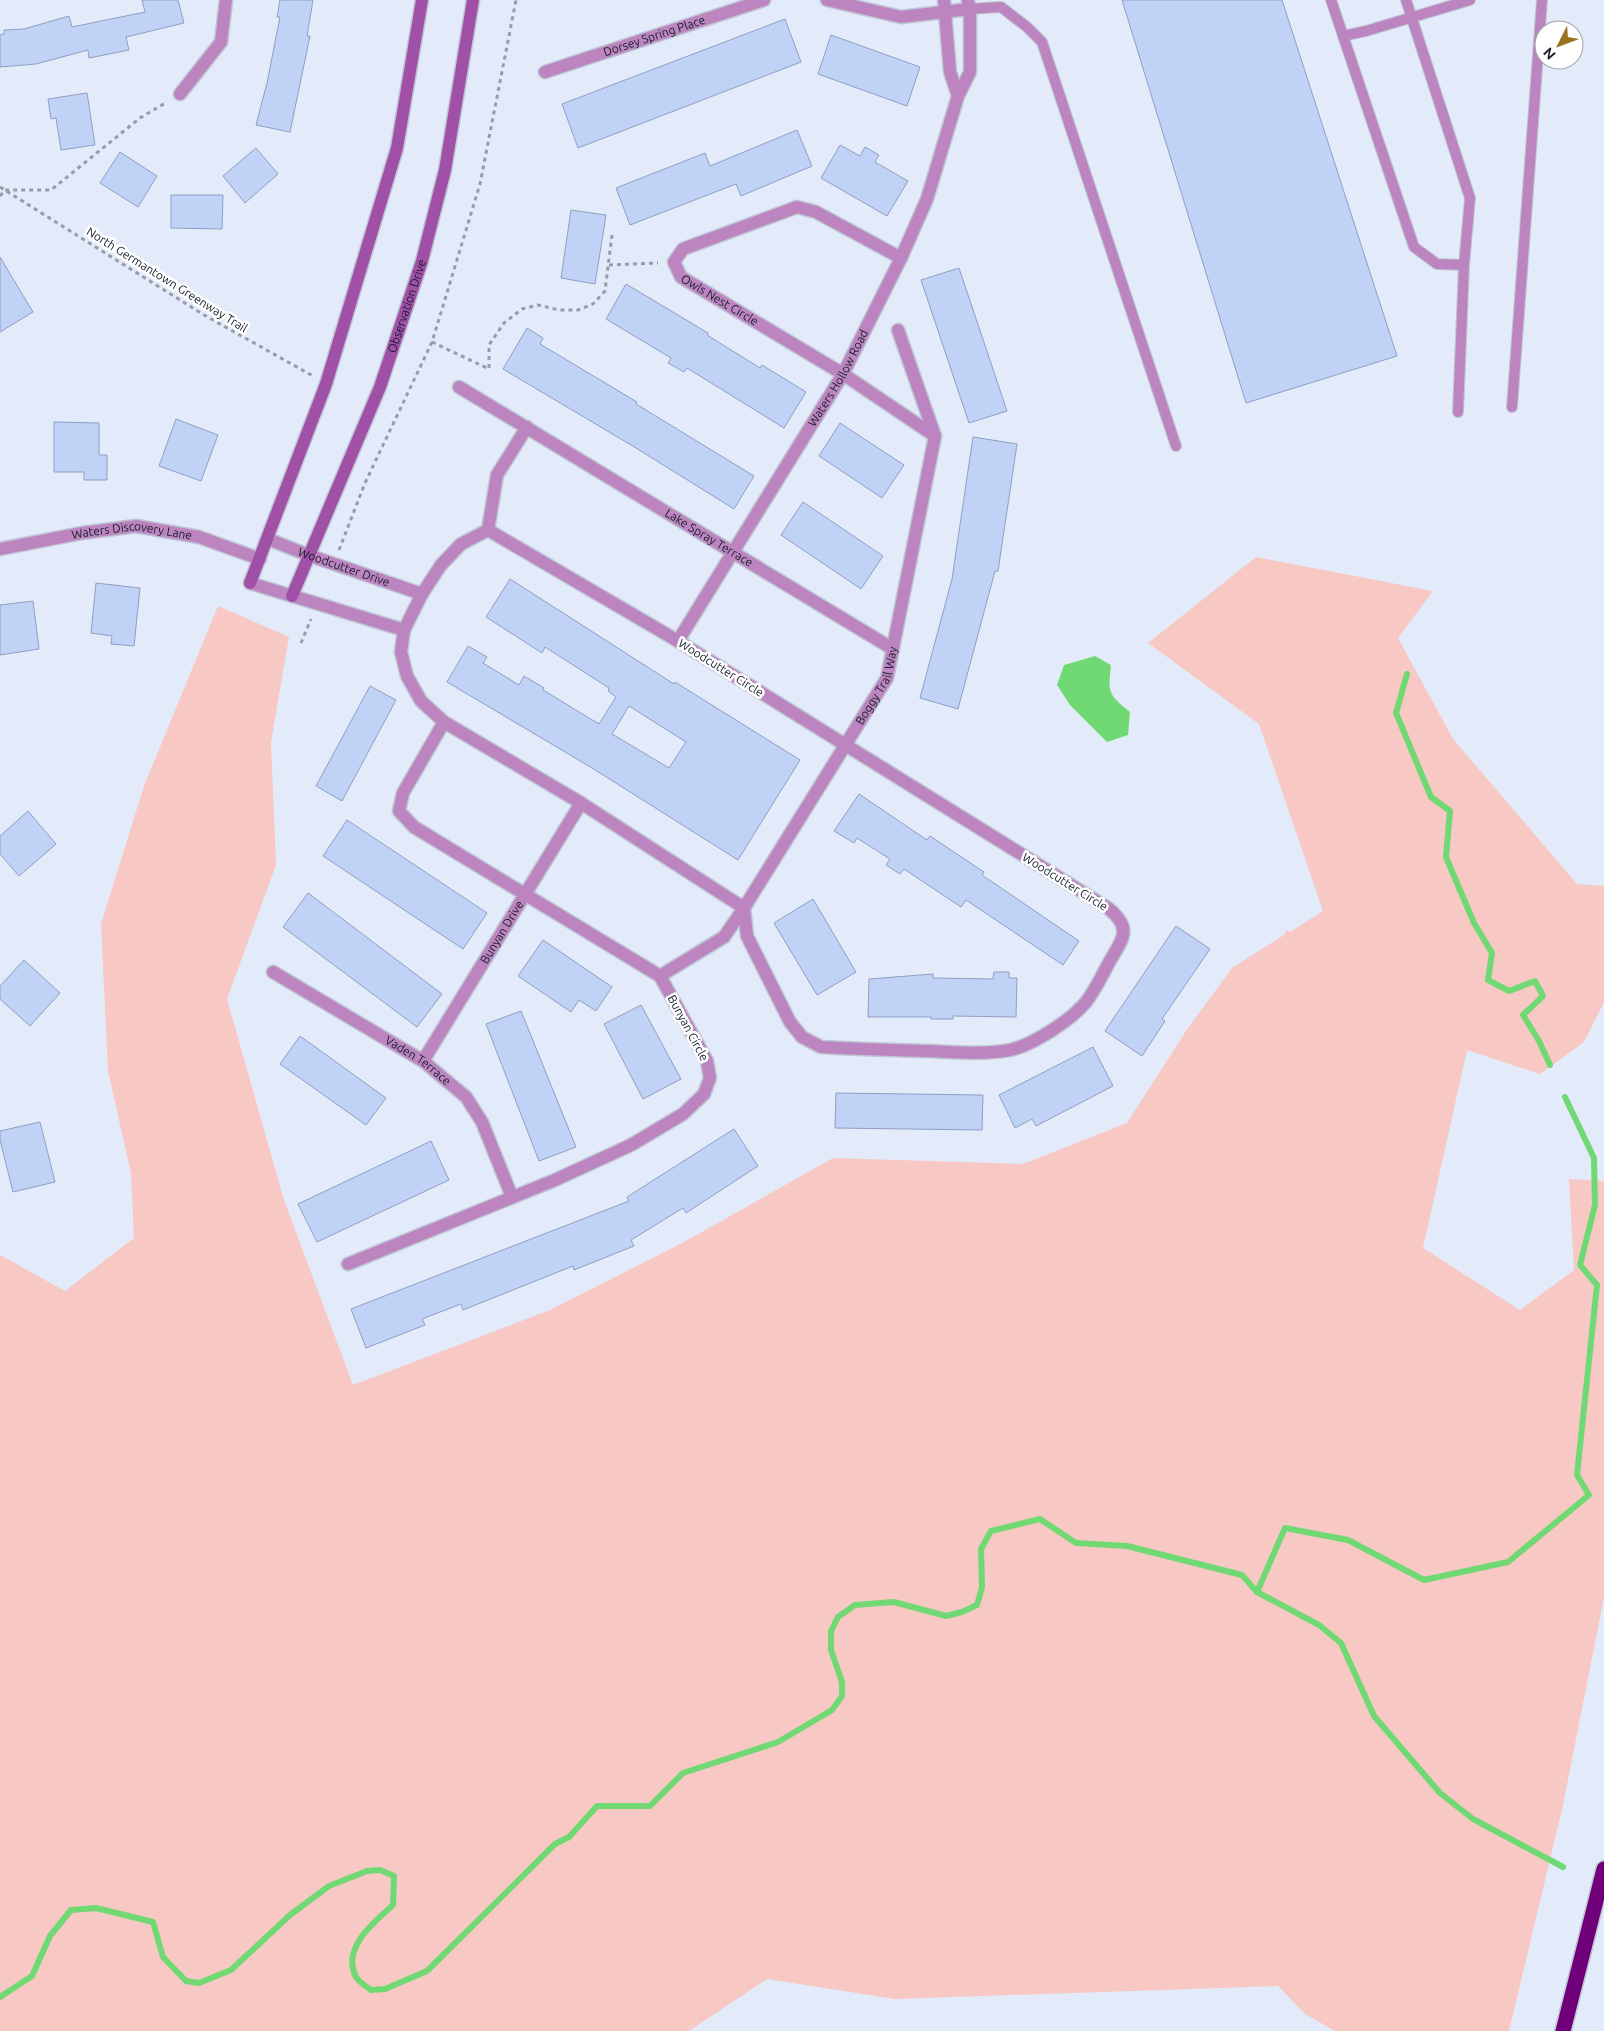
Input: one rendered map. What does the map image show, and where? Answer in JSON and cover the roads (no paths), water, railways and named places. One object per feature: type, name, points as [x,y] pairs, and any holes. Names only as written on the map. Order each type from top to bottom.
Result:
[{"type":"highway","points":[[1563,2031],[1604,1868]]},
{"type":"street","points":[[180,94],[221,42],[226,0]]},
{"type":"street","points":[[404,630],[250,583],[326,384],[397,148],[422,0]]},
{"type":"street","name":"Observation Drive","points":[[292,596],[380,387],[422,261],[446,170],[473,0]]},
{"type":"street","name":"Dorsey Spring Place","points":[[544,72],[764,0]]},
{"type":"street","points":[[827,0],[901,17],[945,6],[969,5]]},
{"type":"street","name":"Waters Hollow Road","points":[[678,641],[843,374],[927,199],[958,96],[970,72],[969,5]]},
{"type":"street","points":[[945,6],[950,72],[958,96]]},
{"type":"street","name":"Owls Nest Circle","points":[[900,258],[816,212],[797,207],[682,249],[674,262],[681,277],[843,374],[935,436]]},
{"type":"street","points":[[898,330],[935,436]]},
{"type":"street","name":"Lake Spray Terrace","points":[[459,387],[893,649]]},
{"type":"street","points":[[527,427],[497,475],[488,530],[462,544],[441,565],[422,594],[404,630],[401,652],[408,676],[421,701],[444,722],[581,803],[744,908]]},
{"type":"street","name":"Boggy Trail Way","points":[[660,976],[724,937],[887,678],[935,436]]},
{"type":"street","name":"Waters Discovery Lane","points":[[0,549],[82,533],[136,526],[199,536],[260,559]]},
{"type":"street","name":"Woodcutter Circle","points":[[488,530],[678,641],[846,745],[1108,908],[1124,925],[1119,947],[1086,1002],[1063,1023],[1039,1038],[1012,1050],[978,1053],[821,1048],[802,1037],[790,1022],[747,936],[744,908]]},
{"type":"street","name":"Woodcutter Drive","points":[[268,539],[333,564],[422,594]]},
{"type":"street","name":"Bunyan Circle","points":[[348,1264],[555,1180],[631,1144],[683,1114],[704,1094],[710,1078],[707,1061],[660,976],[414,827],[399,811],[403,793],[444,722]]},
{"type":"street","name":"Bunyan Drive","points":[[423,1061],[581,803]]},
{"type":"street","name":"Vaden Terrace","points":[[273,972],[423,1061],[466,1097],[482,1122],[512,1197]]},
{"type":"lane","points":[[1331,0],[1414,247],[1437,264],[1464,265]]},
{"type":"lane","points":[[1406,0],[1470,198],[1464,265],[1458,412]]},
{"type":"lane","points":[[1512,407],[1542,0]]},
{"type":"lane","points":[[1343,36],[1366,31],[1464,1]]},
{"type":"lane","points":[[969,5],[1000,7],[1028,27],[1042,42],[1176,446]]},
{"type":"waterway","points":[[1407,674],[1396,713],[1431,797],[1450,811],[1446,857],[1474,923],[1492,953],[1488,980],[1509,991],[1535,981],[1543,996],[1523,1015],[1539,1041],[1550,1065]]},
{"type":"waterway","points":[[1257,1592],[1285,1528],[1348,1540],[1424,1580],[1508,1562],[1589,1495],[1577,1475],[1597,1285],[1580,1265],[1595,1205],[1594,1158],[1565,1097]]},
{"type":"waterway","points":[[0,1997],[32,1976],[50,1936],[71,1910],[96,1908],[153,1922],[163,1957],[186,1981],[199,1983],[231,1970],[290,1915],[329,1886],[367,1871],[380,1870],[394,1876],[393,1905],[377,1919],[356,1946],[353,1956],[356,1977],[371,1990],[385,1989],[427,1971],[555,1844],[569,1837],[597,1806],[650,1806],[683,1773],[778,1742],[832,1710],[842,1696],[842,1682],[831,1650],[831,1631],[838,1617],[855,1605],[894,1602],[946,1616],[962,1612],[977,1605],[982,1587],[981,1549],[991,1531],[1040,1519],[1076,1543],[1127,1546],[1242,1575],[1257,1592],[1319,1625],[1341,1643],[1374,1716],[1440,1793],[1473,1819],[1563,1867]]}]
